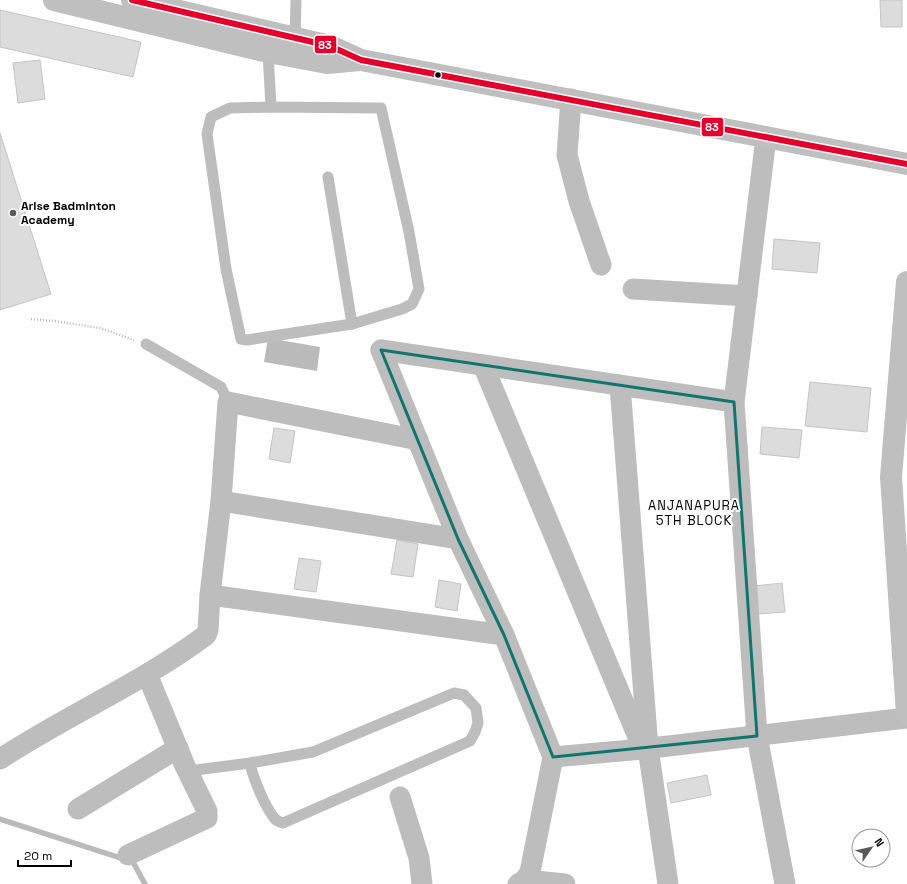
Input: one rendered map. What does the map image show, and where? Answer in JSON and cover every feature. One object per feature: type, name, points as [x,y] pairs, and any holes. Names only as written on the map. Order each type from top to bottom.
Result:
[{"type":"street","points":[[54,0],[268,52],[327,63],[361,60]]},
{"type":"street","points":[[132,0],[330,46],[361,60],[907,164]]},
{"type":"street","points":[[570,99],[567,155],[579,201],[601,265]]},
{"type":"street","points":[[766,138],[734,402],[757,736],[785,884]]},
{"type":"street","points":[[907,282],[906,313],[891,477],[907,714]]},
{"type":"street","points":[[634,289],[747,296]]},
{"type":"street","points":[[565,884],[531,883],[530,872],[553,757],[504,635],[458,539],[381,350],[734,402]]},
{"type":"street","points":[[483,365],[646,749]]},
{"type":"street","points":[[620,385],[646,749],[668,884]]},
{"type":"street","points":[[0,759],[27,742],[147,674],[206,635],[208,630],[210,594],[221,501],[228,402],[418,440]]},
{"type":"street","points":[[221,501],[458,539]]},
{"type":"street","points":[[210,594],[504,635]]},
{"type":"street","points":[[128,855],[207,818],[207,811],[188,771],[147,674]]},
{"type":"street","points":[[553,757],[646,749],[907,718]]},
{"type":"street","points":[[78,809],[178,748]]},
{"type":"street","points":[[400,797],[418,858],[422,884]]},
{"type":"lane","points":[[295,38],[296,0]]},
{"type":"lane","points":[[268,52],[271,107]]},
{"type":"lane","points":[[230,108],[381,108],[409,232],[419,289],[412,304],[402,309],[352,324],[247,340],[241,339],[226,269],[208,134],[211,117],[230,108]]},
{"type":"lane","points":[[328,176],[352,324]]},
{"type":"lane","points":[[146,344],[221,387],[228,402]]},
{"type":"lane","points":[[188,771],[313,752],[454,693],[464,696],[476,708],[478,723],[470,741],[283,823],[276,821],[268,808],[250,762]]},
{"type":"path","points":[[31,319],[100,328],[146,344]]},
{"type":"highlighted area","points":[[381,350],[734,402],[757,736],[553,757],[504,635],[458,539]]},
{"type":"shaded area","points":[[268,338],[320,347],[317,371],[264,362]]},
{"type":"building","points":[[880,0],[902,0],[902,27],[881,27]]},
{"type":"building","points":[[0,10],[141,42],[133,77],[0,47]]},
{"type":"building","points":[[40,60],[45,99],[18,103],[13,63]]},
{"type":"building","name":"Arise Badminton Academy","points":[[0,133],[51,294],[0,310]]},
{"type":"building","points":[[774,239],[820,243],[817,273],[772,269]]},
{"type":"building","points":[[810,382],[871,388],[867,432],[805,426]]},
{"type":"building","points":[[762,427],[802,430],[799,458],[760,454]]},
{"type":"building","points":[[274,428],[295,431],[290,463],[269,459]]},
{"type":"building","points":[[397,540],[418,544],[413,577],[391,574]]},
{"type":"building","points":[[299,558],[321,561],[316,592],[294,589]]},
{"type":"building","points":[[439,580],[461,584],[457,611],[435,607]]},
{"type":"building","points":[[782,583],[785,612],[757,614],[754,586]]},
{"type":"building","points":[[707,775],[711,795],[671,803],[667,783]]},
{"type":"waterway","points":[[0,819],[133,862],[145,884]]},
{"type":"transit line","name":"83","points":[[132,0],[330,46],[361,60],[907,164]]},
{"type":"place","name":"Arise Badminton Academy","points":[[13,213]]},
{"type":"district","name":"ANJANAPURA 5TH BLOCK","points":[[694,512]]}]
